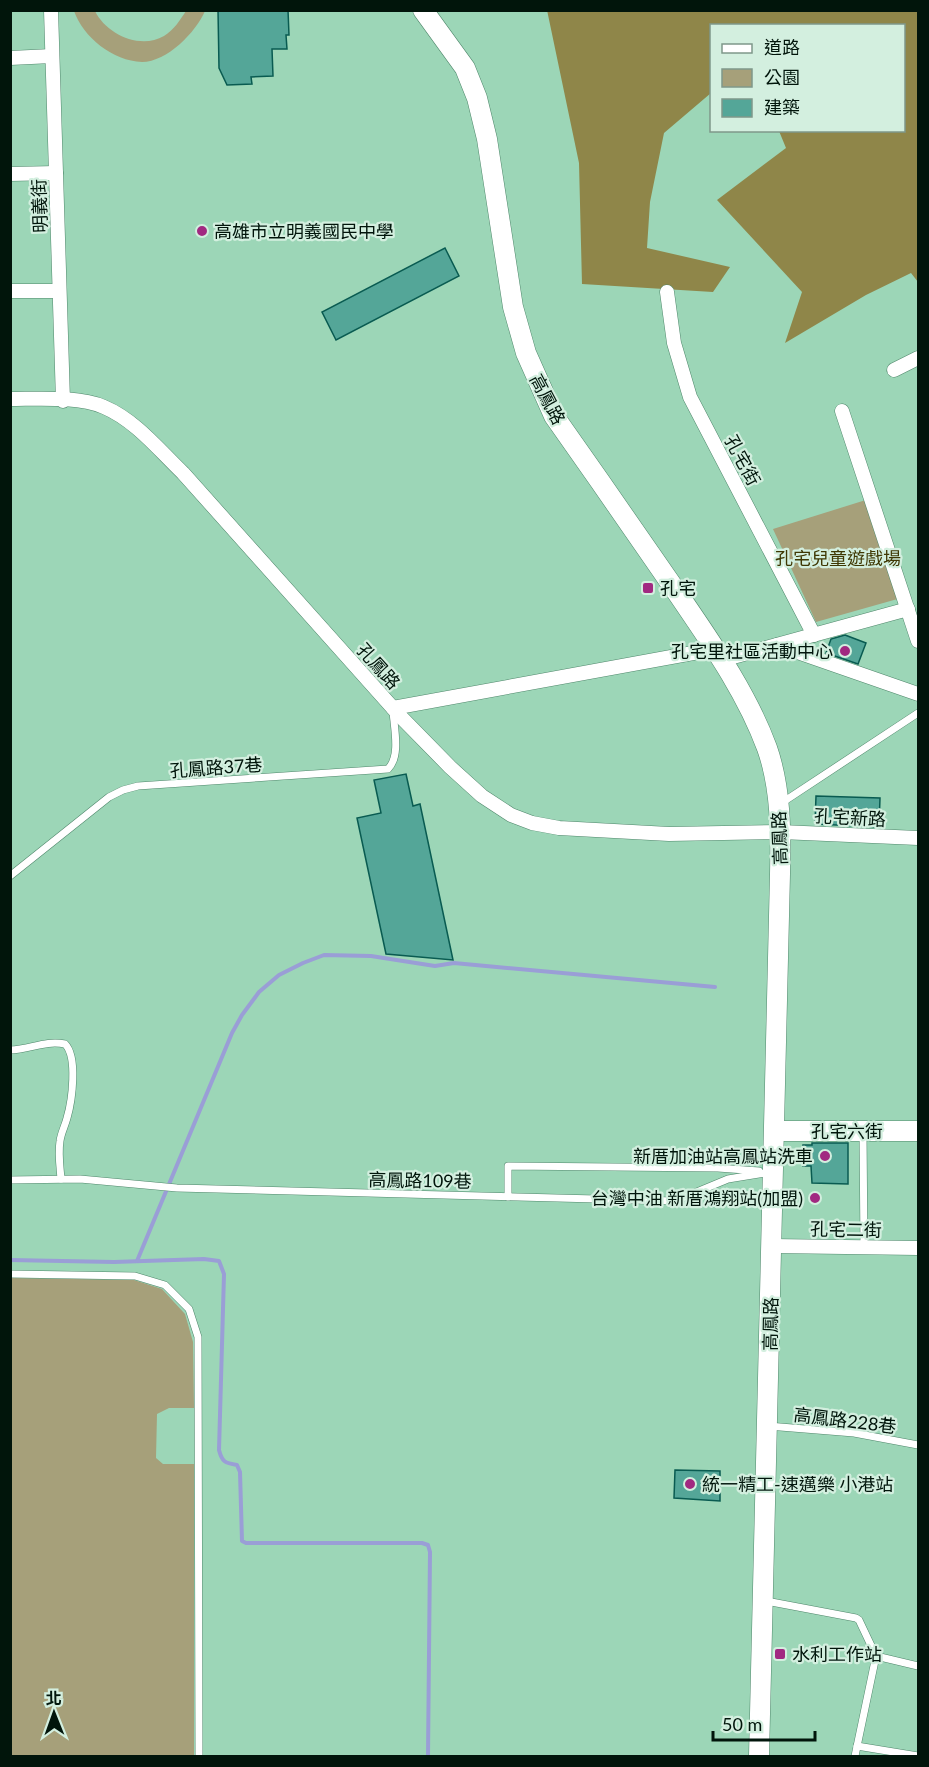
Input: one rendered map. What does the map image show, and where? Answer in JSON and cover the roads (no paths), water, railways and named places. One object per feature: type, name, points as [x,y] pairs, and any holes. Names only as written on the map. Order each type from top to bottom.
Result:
[{"type":"street","name":"明義街","points":[[51,10],[63,400]]},
{"type":"street","name":"高鳳路","points":[[423,10],[465,68],[477,98],[488,139],[513,307],[538,385],[554,416],[719,655],[753,716],[767,749],[774,776],[781,832],[759,1756]]},
{"type":"street","points":[[10,58],[52,56]]},
{"type":"street","points":[[10,174],[56,173]]},
{"type":"street","points":[[10,291],[59,291]]},
{"type":"street","name":"孔宅街","points":[[667,292],[674,343],[690,397],[814,635]]},
{"type":"street","points":[[894,370],[918,358]]},
{"type":"street","name":"孔鳳路","points":[[10,399],[63,400],[103,407],[118,415],[150,440],[183,473],[393,708],[450,767],[482,795],[511,815],[532,823],[559,828],[669,834],[781,832]]},
{"type":"street","points":[[843,411],[918,641]]},
{"type":"street","points":[[393,708],[777,645],[908,609]]},
{"type":"street","points":[[777,645],[918,694]]},
{"type":"street","name":"孔宅新路","points":[[781,832],[918,838]]},
{"type":"street","name":"孔宅六街","points":[[775,1131],[918,1131]]},
{"type":"street","name":"孔宅二街","points":[[772,1245],[918,1248]]},
{"type":"lane","name":"孔鳳路37巷","points":[[10,876],[109,797],[123,790],[138,786],[388,769],[393,765],[395,757],[393,708]]},
{"type":"lane","points":[[778,806],[918,713]]},
{"type":"lane","points":[[10,1050],[21,1050],[44,1043],[65,1044],[69,1047],[71,1057],[73,1089],[68,1117],[60,1140],[58,1159],[61,1179],[10,1180]]},
{"type":"lane","points":[[863,1131],[864,1248]]},
{"type":"lane","points":[[508,1197],[508,1166],[718,1168],[774,1172]]},
{"type":"lane","name":"高鳳路109巷","points":[[61,1179],[177,1188],[675,1200],[728,1179],[774,1172]]},
{"type":"lane","points":[[10,1274],[135,1276],[165,1285],[189,1309],[198,1337],[199,1756]]},
{"type":"lane","name":"高鳳路228巷","points":[[768,1426],[854,1433],[918,1445]]},
{"type":"lane","points":[[763,1600],[859,1620],[876,1656],[855,1756]]},
{"type":"lane","points":[[876,1656],[918,1666]]},
{"type":"lane","points":[[857,1746],[918,1756]]},
{"type":"waterway","points":[[137,1261],[232,1033],[242,1015],[259,992],[279,975],[303,963],[324,955],[371,956],[435,966],[454,963],[715,987]]},
{"type":"waterway","points":[[10,1260],[114,1262],[204,1259],[219,1261],[224,1274],[219,1450],[221,1457],[227,1463],[237,1465],[240,1472],[242,1541],[246,1543],[422,1543],[428,1545],[430,1552],[428,1756]]},
{"type":"place","name":"高雄市立明義國民中學","points":[[202,231]]},
{"type":"place","name":"孔宅","points":[[648,588]]},
{"type":"place","name":"孔宅里社區活動中心","points":[[845,651]]},
{"type":"place","name":"新厝加油站高鳳站洗車","points":[[825,1156]]},
{"type":"place","name":"台灣中油 新厝鴻翔站(加盟)","points":[[815,1198]]},
{"type":"place","name":"統一精工-速邁樂 小港站","points":[[690,1484]]},
{"type":"place","name":"水利工作站","points":[[780,1654]]},
{"type":"park label","name":"孔宅兒童遊戲場","points":[[838,558]]}]
